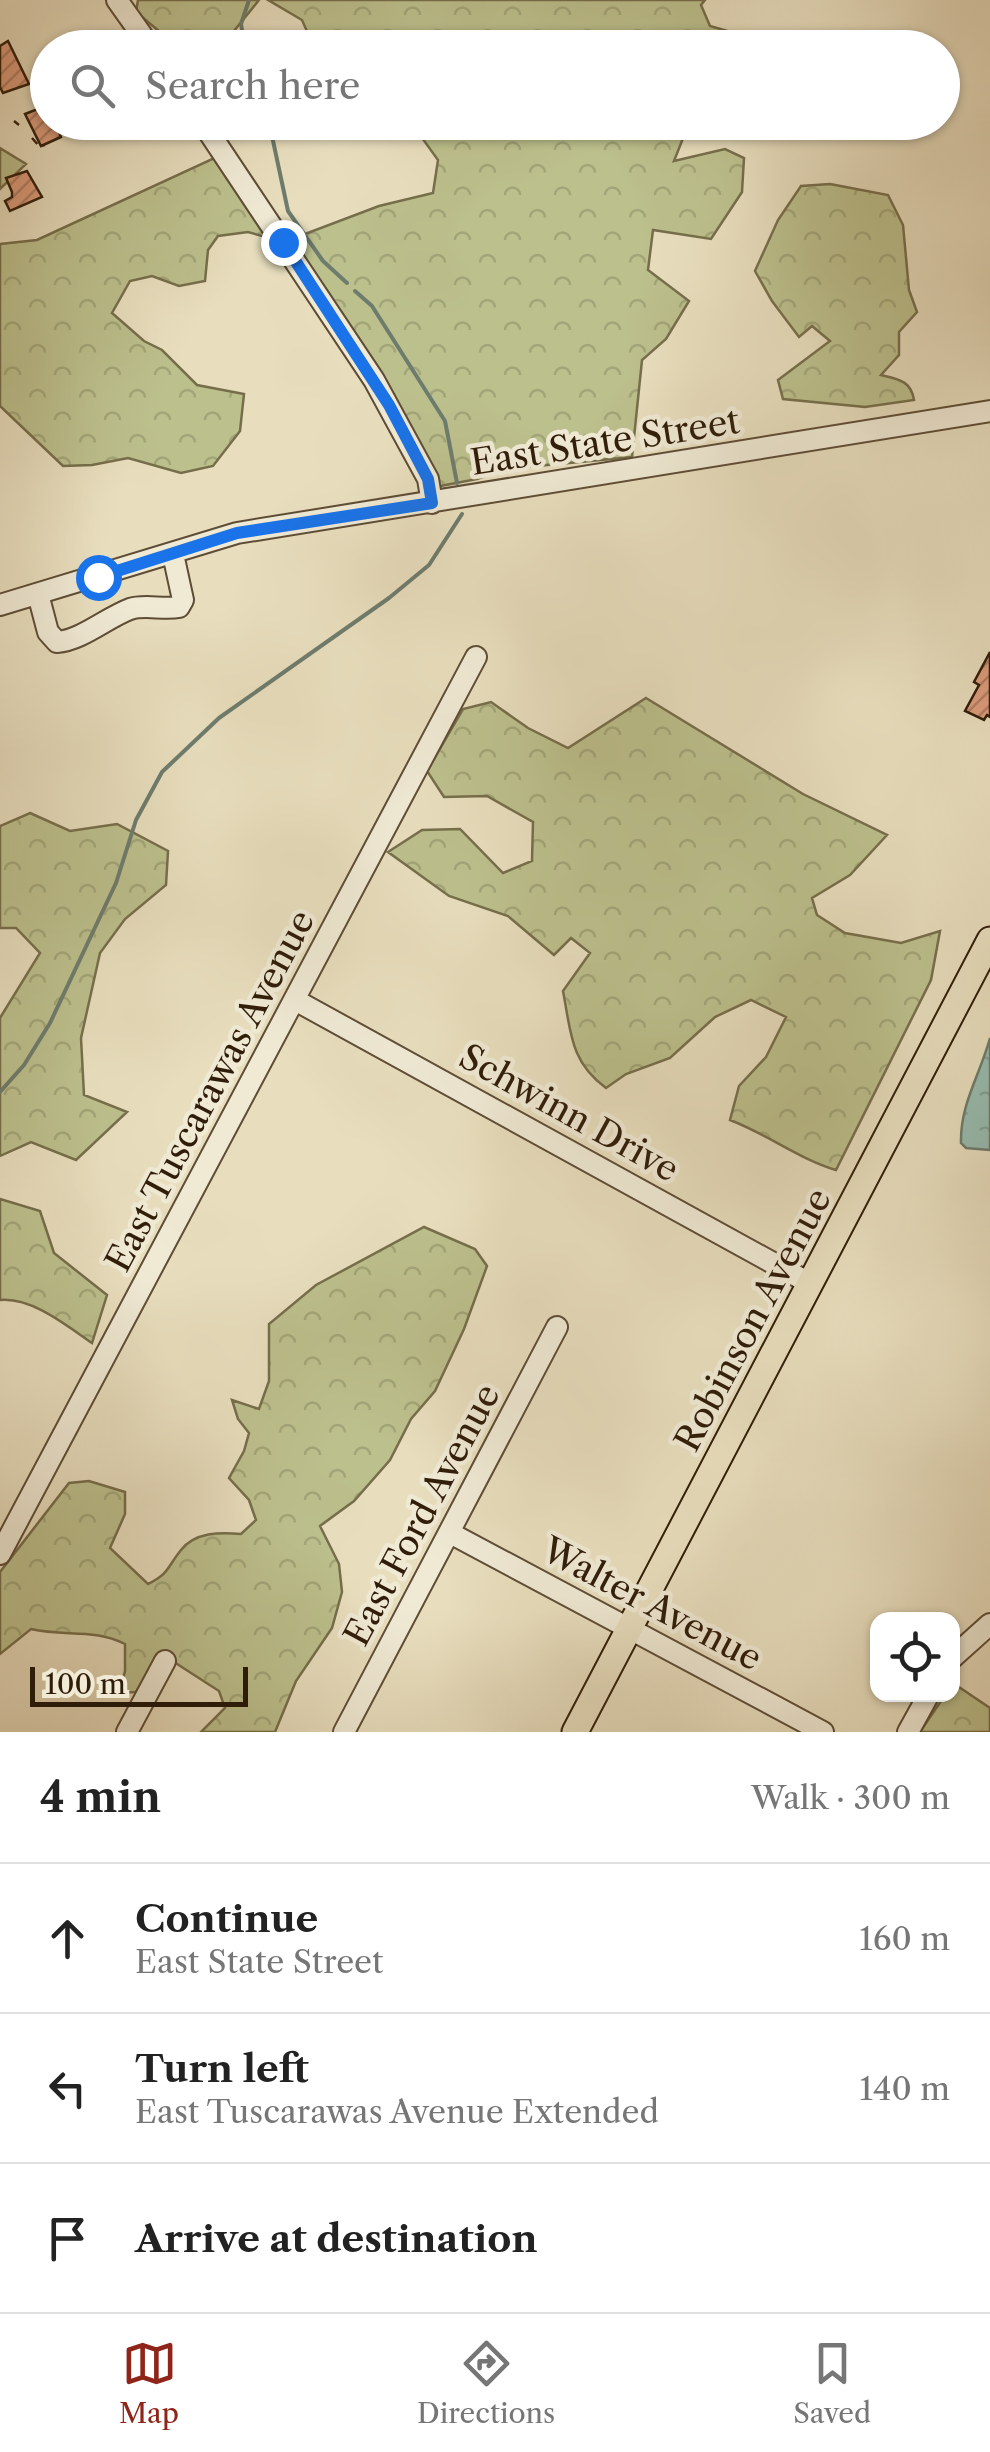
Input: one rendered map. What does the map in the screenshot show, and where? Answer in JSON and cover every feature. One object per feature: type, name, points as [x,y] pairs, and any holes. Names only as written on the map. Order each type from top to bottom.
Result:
[{"type":"main road","name":"Robinson Avenue","points":[[575,1732],[990,940]]},
{"type":"street","points":[[117,0],[138,30]]},
{"type":"street","points":[[214,140],[382,392],[428,479],[432,503]]},
{"type":"street","name":"East State Street","points":[[0,606],[237,533],[990,411]]},
{"type":"street","points":[[38,594],[48,632],[57,642],[70,641],[135,607],[179,607],[184,600],[173,554]]},
{"type":"street","name":"East Tuscarawas Avenue","points":[[0,1554],[476,658]]},
{"type":"street","name":"Schwinn Drive","points":[[296,1000],[811,1284]]},
{"type":"street","name":"East Ford Avenue","points":[[344,1732],[557,1328]]},
{"type":"street","name":"Walter Avenue","points":[[450,1533],[823,1732]]},
{"type":"street","points":[[960,1651],[990,1624]]},
{"type":"street","points":[[127,1732],[165,1661]]},
{"type":"street","points":[[908,1732],[925,1702]]},
{"type":"path","points":[[14,121],[19,125]]},
{"type":"path","points":[[34,140],[39,146],[46,145]]},
{"type":"green space","points":[[138,0],[259,0],[235,30],[158,30],[136,12]]},
{"type":"green space","points":[[268,0],[705,0],[701,5],[710,26],[724,30],[306,30],[302,20]]},
{"type":"green space","points":[[424,140],[682,140],[674,161],[725,149],[744,158],[742,192],[711,239],[653,230],[648,270],[689,301],[666,339],[642,360],[632,457],[504,469],[430,488],[283,242],[248,232],[218,236],[208,250],[205,281],[179,286],[152,276],[130,281],[112,313],[144,341],[162,350],[197,385],[244,394],[240,431],[213,466],[181,473],[128,458],[63,466],[0,406],[0,244],[37,240],[223,154],[284,242],[379,206],[433,193],[438,160]]},
{"type":"green space","points":[[0,148],[26,164],[0,189]]},
{"type":"green space","points":[[830,184],[888,195],[903,225],[909,290],[917,312],[899,332],[899,355],[881,375],[906,384],[914,400],[865,407],[783,399],[778,380],[830,341],[812,326],[799,337],[755,271],[778,220],[801,186]]},
{"type":"green space","points":[[646,698],[803,794],[887,835],[850,875],[812,898],[817,915],[845,933],[901,943],[940,931],[931,980],[836,1170],[730,1120],[739,1086],[766,1057],[786,1017],[751,1000],[715,1017],[670,1058],[626,1074],[606,1088],[579,1057],[563,991],[590,953],[571,938],[554,955],[508,916],[449,896],[388,852],[422,830],[460,829],[503,873],[532,861],[533,822],[487,796],[444,797],[427,771],[463,709],[491,702],[528,728],[568,748]]},
{"type":"green space","points":[[30,813],[70,831],[117,824],[168,851],[166,885],[125,919],[100,953],[81,1038],[84,1095],[127,1112],[76,1160],[31,1142],[0,1156],[0,1018],[40,953],[16,928],[0,928],[0,826]]},
{"type":"green space","points":[[0,1199],[40,1211],[54,1253],[107,1295],[92,1343],[37,1308],[0,1300]]},
{"type":"green space","points":[[424,1227],[475,1249],[487,1266],[435,1391],[411,1419],[390,1460],[354,1501],[320,1526],[339,1564],[342,1592],[332,1628],[296,1681],[275,1732],[201,1732],[225,1708],[219,1691],[160,1653],[136,1692],[119,1693],[125,1671],[125,1644],[113,1639],[31,1629],[0,1654],[0,1572],[69,1483],[89,1481],[125,1492],[125,1514],[110,1548],[148,1584],[164,1573],[193,1540],[216,1533],[241,1534],[256,1520],[249,1500],[229,1478],[249,1433],[238,1419],[232,1400],[259,1409],[269,1381],[269,1324],[316,1285]]},
{"type":"green space","points":[[960,1688],[990,1708],[990,1732],[920,1732],[940,1702],[960,1702]]},
{"type":"water","points":[[990,1038],[990,1150],[966,1148],[961,1143],[964,1115]]},
{"type":"building","points":[[8,41],[29,84],[3,93],[0,46]]},
{"type":"building","points":[[27,171],[42,197],[10,211],[5,201],[12,197],[12,192],[6,178]]},
{"type":"building","points":[[990,652],[990,717],[987,715],[984,720],[965,711],[979,685],[974,682]]},
{"type":"waterway","points":[[242,30],[249,0]]},
{"type":"waterway","points":[[273,140],[288,211],[323,261],[347,283]]},
{"type":"waterway","points":[[355,291],[372,306],[445,421],[457,483]]},
{"type":"waterway","points":[[0,1092],[24,1065],[50,1023],[116,883],[136,820],[162,772],[219,718],[389,598],[429,565],[462,514]]},
{"type":"route","points":[[98,577],[237,533],[432,503],[428,479],[389,405],[283,242]]}]
